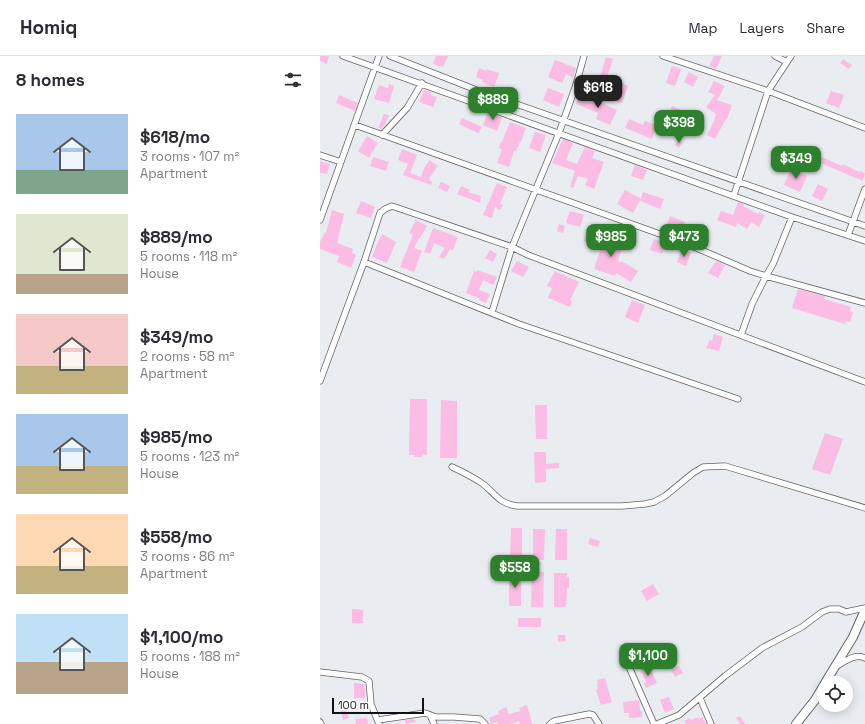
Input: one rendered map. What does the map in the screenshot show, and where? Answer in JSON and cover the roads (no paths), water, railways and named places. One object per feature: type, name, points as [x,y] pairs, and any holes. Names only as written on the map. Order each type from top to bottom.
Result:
[{"type":"street","points":[[343,56],[422,83],[792,217],[865,241]]},
{"type":"street","points":[[320,220],[379,56]]},
{"type":"street","points":[[390,56],[479,91],[865,226]]},
{"type":"street","points":[[492,312],[512,247],[564,120],[584,56]]},
{"type":"street","points":[[663,56],[768,92],[865,128]]},
{"type":"street","points":[[775,56],[787,62]]},
{"type":"street","points":[[734,195],[768,92],[791,56]]},
{"type":"street","points":[[382,136],[408,108],[422,83]]},
{"type":"street","points":[[477,103],[479,91]]},
{"type":"street","points":[[355,125],[382,136],[685,243],[750,271],[865,303]]},
{"type":"street","points":[[320,155],[341,162]]},
{"type":"street","points":[[848,235],[865,189]]},
{"type":"street","points":[[320,381],[364,262],[380,213],[392,206],[512,247],[528,255],[865,382]]},
{"type":"street","points":[[741,335],[752,304],[773,264],[792,217]]},
{"type":"street","points":[[364,262],[520,324],[738,399]]},
{"type":"street","points":[[452,467],[485,485],[501,501],[517,506],[622,506],[645,504],[654,502],[665,496],[692,473],[704,467],[725,466],[865,508]]},
{"type":"street","points":[[630,669],[656,724],[679,714],[762,648],[802,627],[822,612],[830,609],[839,609],[846,612],[865,609]]},
{"type":"street","points":[[830,676],[853,637],[865,609]]},
{"type":"street","points":[[835,667],[854,657],[860,656],[865,658]]},
{"type":"street","points":[[320,672],[362,677],[369,681],[371,704],[378,722],[418,713],[425,713],[436,717],[454,717],[480,720],[485,724]]},
{"type":"street","points":[[796,724],[817,697]]},
{"type":"street","points":[[700,698],[712,724]]},
{"type":"street","points":[[550,724],[554,721],[589,714],[593,715],[599,724]]},
{"type":"street","points":[[430,715],[434,724]]}]
